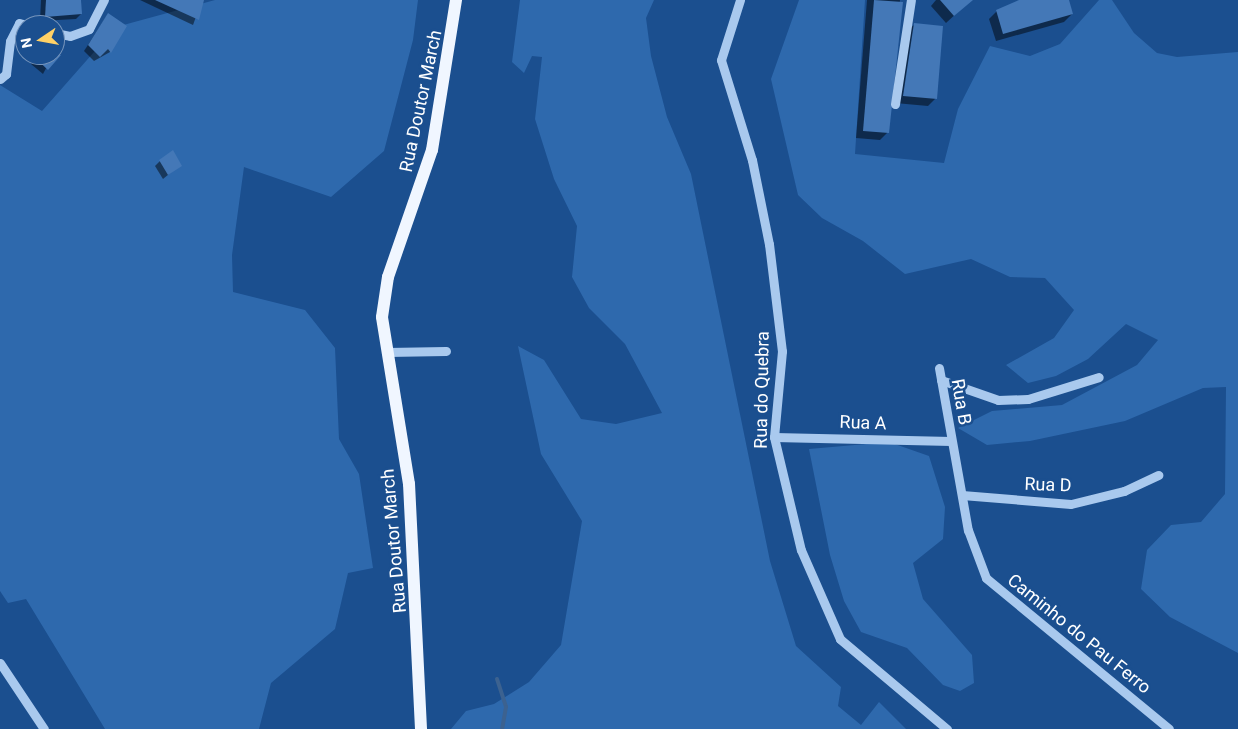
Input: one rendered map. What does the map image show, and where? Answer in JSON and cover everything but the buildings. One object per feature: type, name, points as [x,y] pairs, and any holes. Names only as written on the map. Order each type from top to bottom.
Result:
[{"type":"main road","name":"Rua Doutor March","points":[[422,729],[409,484],[382,317],[384,292],[432,150],[456,0]]},
{"type":"street","points":[[65,35],[70,36],[89,29],[104,0]]},
{"type":"street","name":"Rua do Quebra","points":[[740,0],[721,60],[752,160],[780,318],[782,351],[774,436],[801,550],[840,640],[947,729]]},
{"type":"street","points":[[895,104],[911,0]]},
{"type":"street","points":[[0,79],[6,74],[7,48],[15,36]]},
{"type":"street","points":[[387,352],[446,351]]},
{"type":"street","name":"Rua B","points":[[939,368],[951,441]]},
{"type":"street","points":[[941,380],[998,400],[1028,399],[1099,377]]},
{"type":"street","name":"Rua A","points":[[774,436],[951,441]]},
{"type":"street","name":"Caminho do Pau Ferro","points":[[951,441],[975,558],[986,578],[1169,729]]},
{"type":"street","name":"Rua D","points":[[962,495],[1071,504],[1124,491],[1158,475]]},
{"type":"street","points":[[0,663],[44,729]]},
{"type":"shaded area","points":[[215,0],[418,0],[413,40],[384,151],[331,197],[244,167],[232,255],[233,292],[305,310],[335,348],[339,439],[359,474],[373,568],[348,573],[335,629],[271,683],[259,729],[105,729],[26,599],[8,603],[0,591],[0,85],[42,111],[116,27]]},
{"type":"shaded area","points":[[520,0],[654,0],[646,18],[651,56],[667,117],[691,174],[770,561],[796,646],[841,687],[838,706],[861,725],[879,702],[906,729],[451,729],[466,711],[494,704],[529,682],[561,645],[582,521],[541,454],[518,346],[544,360],[581,419],[616,424],[662,413],[625,344],[589,308],[572,277],[577,226],[554,179],[535,119],[542,57],[532,56],[524,73],[512,62]]},
{"type":"shaded area","points":[[799,0],[865,0],[855,154],[944,163],[958,109],[990,46],[1030,56],[1060,44],[1099,0],[1112,0],[1134,33],[1157,53],[1177,57],[1238,52],[1238,653],[1170,617],[1141,589],[1147,550],[1171,525],[1201,522],[1225,494],[1226,387],[1203,388],[1125,421],[1030,441],[987,445],[958,428],[992,411],[1062,405],[1137,365],[1158,340],[1126,324],[1088,359],[1056,376],[1028,383],[1006,365],[1054,338],[1074,310],[1045,278],[1010,277],[971,259],[905,274],[863,241],[822,218],[798,195],[771,79]]},
{"type":"shaded area","points":[[889,442],[929,456],[945,507],[943,539],[913,563],[923,599],[972,655],[974,683],[960,691],[943,685],[907,648],[861,632],[844,601],[830,555],[809,449]]},
{"type":"waterway","points":[[497,679],[506,707],[502,729]]}]
